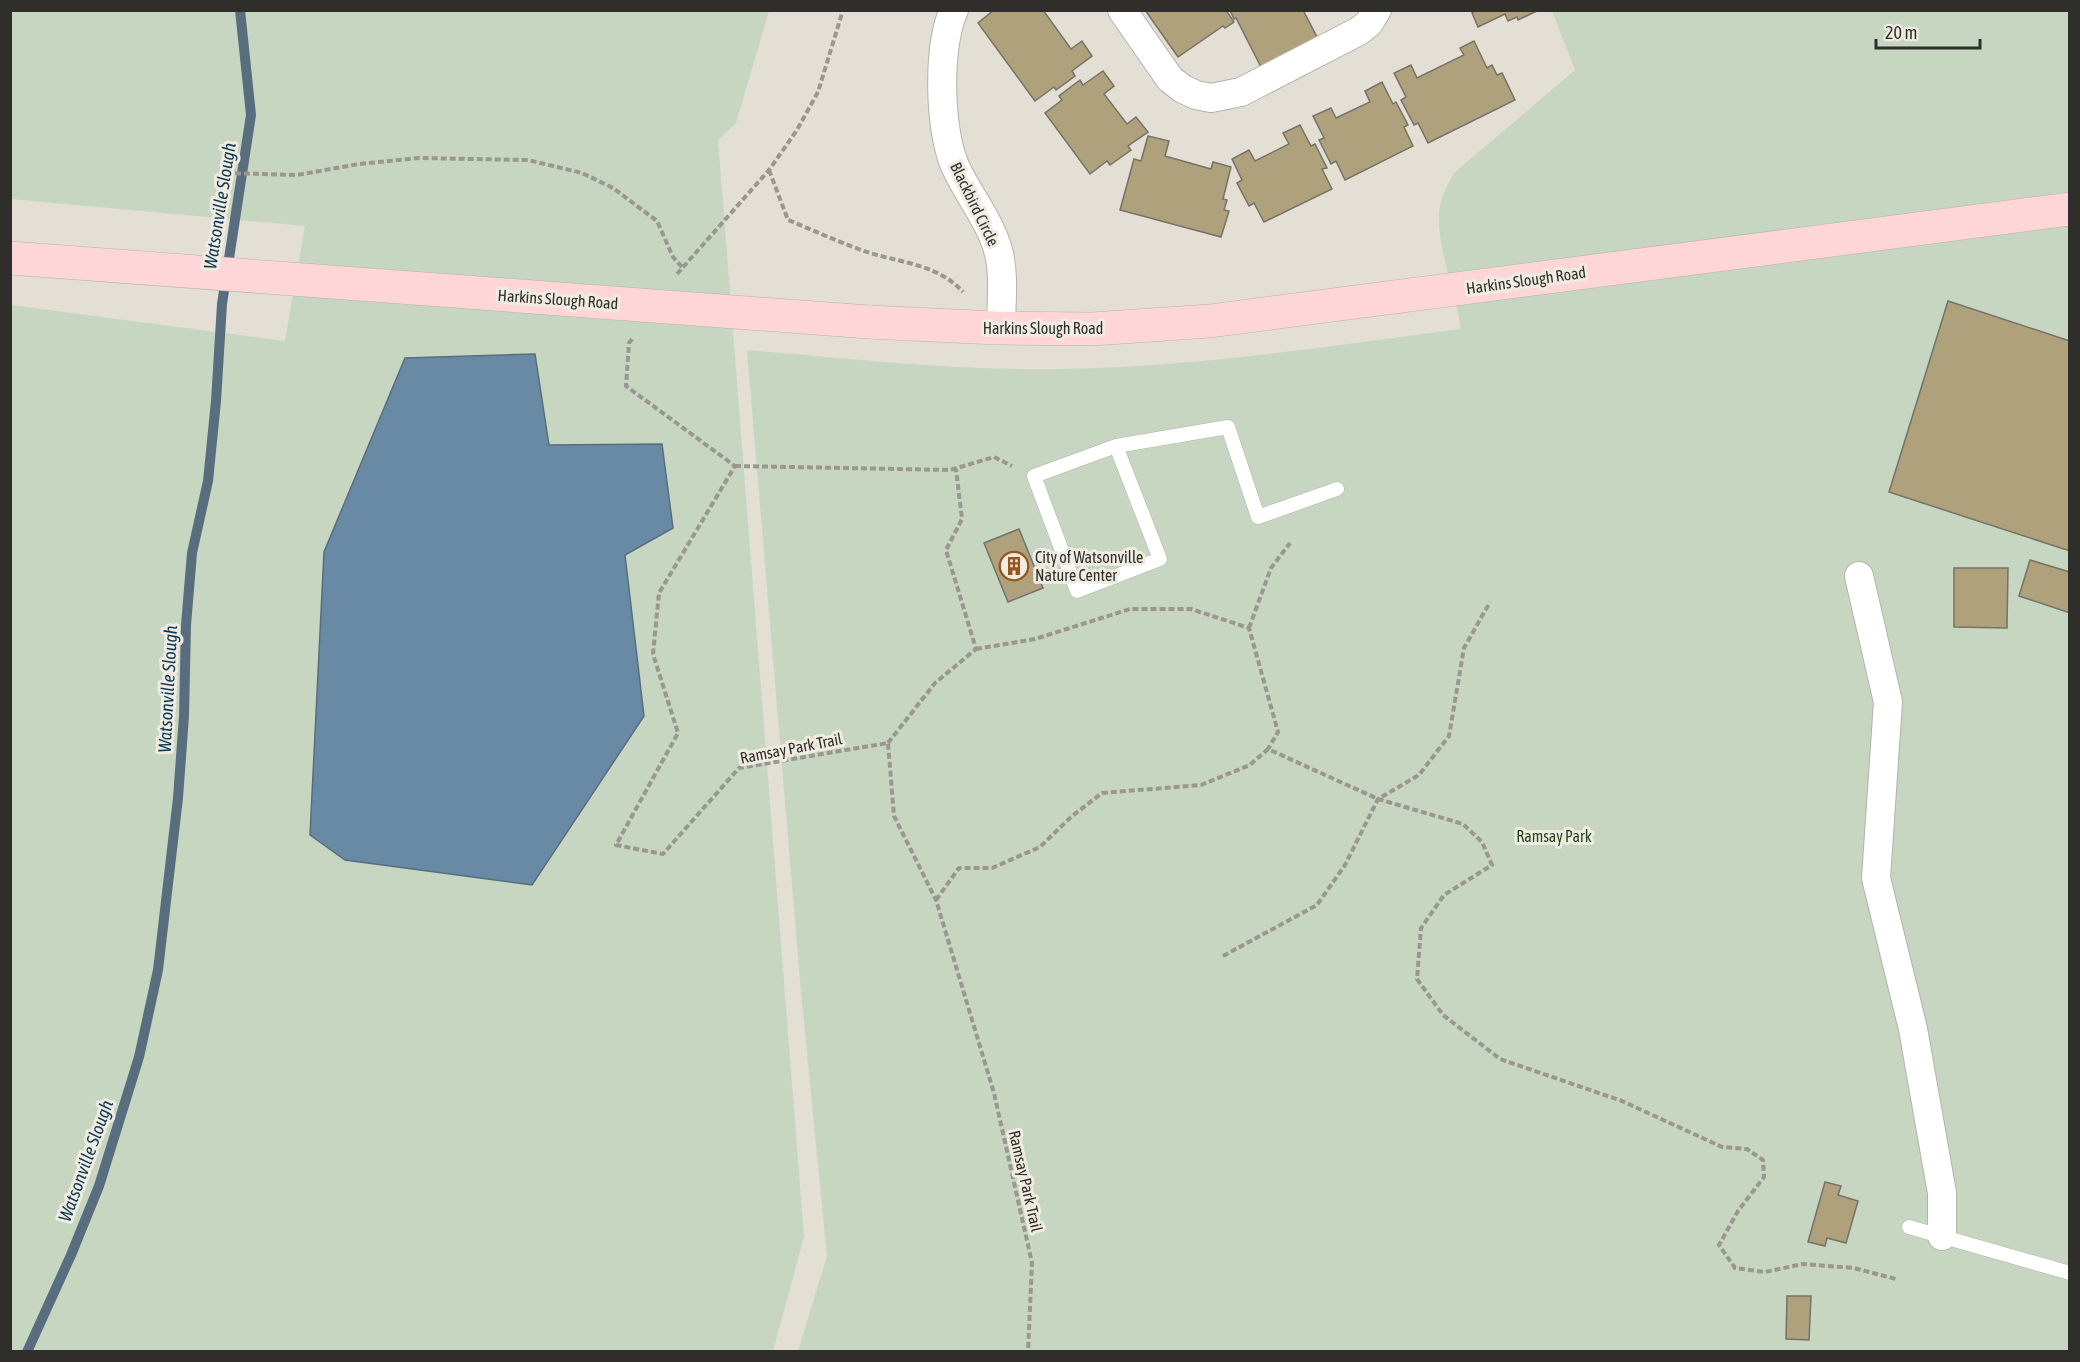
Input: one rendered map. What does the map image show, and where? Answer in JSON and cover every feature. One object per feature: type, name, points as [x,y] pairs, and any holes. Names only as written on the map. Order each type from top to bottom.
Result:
[{"type":"main road","name":"Harkins Slough Road","points":[[10,258],[869,322],[998,328],[1092,329],[1210,321],[2070,209]]},
{"type":"street","name":"Blackbird Circle","points":[[954,10],[949,19],[942,53],[945,126],[955,167],[988,226],[998,251],[1001,266],[998,328]]},
{"type":"street","points":[[1122,10],[1170,79],[1183,89],[1211,98],[1241,92],[1359,32],[1369,23],[1377,10]]},
{"type":"street","points":[[1859,576],[1888,702],[1876,878],[1913,1029],[1942,1193],[1942,1236]]},
{"type":"lane","points":[[1116,446],[1160,559],[1077,591],[1034,476],[1116,446],[1228,427],[1258,517],[1338,489]]},
{"type":"lane","points":[[1909,1227],[2070,1273]]},
{"type":"path","points":[[676,277],[682,267],[769,170],[797,130],[818,92],[843,10]]},
{"type":"path","points":[[226,173],[297,175],[359,164],[419,158],[528,160],[582,173],[613,188],[657,221],[673,256],[682,267]]},
{"type":"path","points":[[769,170],[788,220],[871,253],[921,265],[954,282],[998,328]]},
{"type":"path","points":[[636,333],[629,343],[626,386],[735,466],[950,470],[994,457],[1034,476]]},
{"type":"path","name":"Ramsay Park Trail","points":[[735,466],[659,593],[653,654],[678,733],[616,845],[663,854],[739,768],[888,743],[894,816],[936,900],[994,1093],[1032,1263],[1028,1352]]},
{"type":"path","points":[[956,469],[962,519],[946,550],[976,649]]},
{"type":"path","points":[[936,900],[959,868],[992,868],[1040,848],[1071,817],[1102,794],[1202,785],[1250,765],[1268,749],[1278,732],[1250,628],[1271,568],[1290,543]]},
{"type":"path","points":[[1223,956],[1317,905],[1345,865],[1378,799],[1419,775],[1449,736],[1464,648],[1490,602]]},
{"type":"path","points":[[888,743],[935,683],[976,649],[1035,639],[1130,609],[1191,609],[1250,628]]},
{"type":"path","points":[[1268,749],[1378,799],[1464,824],[1482,842],[1492,865],[1444,895],[1421,928],[1417,979],[1443,1015],[1500,1059],[1622,1101],[1722,1147],[1747,1149],[1762,1160],[1764,1177],[1738,1211],[1719,1245],[1735,1268],[1765,1272],[1803,1264],[1854,1268],[1896,1279]]},
{"type":"green space","points":[[10,11],[769,11],[736,123],[718,140],[804,1237],[773,1351],[11,1351],[11,305],[285,341],[305,226],[11,199]]},
{"type":"green space","name":"Ramsay Park","points":[[1552,11],[2069,11],[2069,1351],[798,1351],[827,1256],[801,992],[747,350],[945,366],[1064,369],[1213,360],[1461,329],[1441,241],[1439,213],[1441,203],[1454,173],[1575,70]]},
{"type":"water","points":[[535,354],[549,445],[662,444],[673,528],[625,555],[644,716],[532,885],[345,860],[310,835],[324,552],[405,358]]},
{"type":"building","points":[[994,10],[1043,10],[1071,49],[1082,41],[1092,56],[1072,71],[1075,76],[1056,90],[1054,87],[1035,101],[978,23]]},
{"type":"building","points":[[1145,10],[1226,10],[1234,22],[1225,28],[1223,26],[1178,57]]},
{"type":"building","points":[[1230,10],[1303,10],[1318,39],[1261,67]]},
{"type":"building","points":[[1476,10],[1539,10],[1518,20],[1517,17],[1508,21],[1505,14],[1478,27],[1472,13]]},
{"type":"building","points":[[1474,41],[1487,68],[1492,65],[1497,75],[1502,73],[1515,100],[1428,143],[1418,123],[1414,125],[1401,100],[1406,97],[1394,73],[1411,65],[1417,78],[1464,55],[1460,48]]},
{"type":"building","points":[[1103,71],[1114,86],[1104,94],[1127,124],[1136,117],[1148,132],[1128,146],[1131,150],[1110,165],[1107,161],[1090,174],[1045,113],[1062,100],[1059,96],[1080,80],[1083,85]]},
{"type":"building","points":[[1382,82],[1393,104],[1396,102],[1408,125],[1404,127],[1413,146],[1345,180],[1336,161],[1331,164],[1319,140],[1324,138],[1313,116],[1331,108],[1336,118],[1370,102],[1365,91]]},
{"type":"building","points":[[1300,125],[1311,146],[1315,144],[1327,168],[1322,169],[1332,189],[1264,222],[1254,203],[1249,206],[1237,183],[1242,180],[1232,159],[1249,150],[1255,161],[1289,144],[1283,133]]},
{"type":"building","points":[[1148,136],[1169,141],[1165,156],[1211,169],[1213,162],[1231,167],[1223,199],[1227,200],[1224,210],[1229,211],[1221,237],[1120,210],[1134,159],[1141,161]]},
{"type":"building","points":[[1948,301],[2070,341],[2070,551],[1889,492]]},
{"type":"building","name":"City of Watsonville Nature Center","points":[[1019,529],[1043,588],[1008,602],[984,543]]},
{"type":"building","points":[[2030,560],[2070,572],[2070,613],[2019,596]]},
{"type":"building","points":[[1954,568],[2008,568],[2007,628],[1954,627]]},
{"type":"building","points":[[1825,1182],[1841,1186],[1838,1195],[1858,1201],[1846,1243],[1827,1238],[1825,1246],[1808,1242]]},
{"type":"building","points":[[1787,1296],[1811,1296],[1809,1340],[1786,1339]]},
{"type":"waterway","name":"Watsonville Slough","points":[[27,1352],[99,1186],[139,1057],[158,970],[178,798],[184,716],[186,625],[192,553],[208,481],[222,304],[251,115],[240,10]]},
{"type":"place","name":"City of Watsonville Nature Center","points":[[1014,566]]}]
